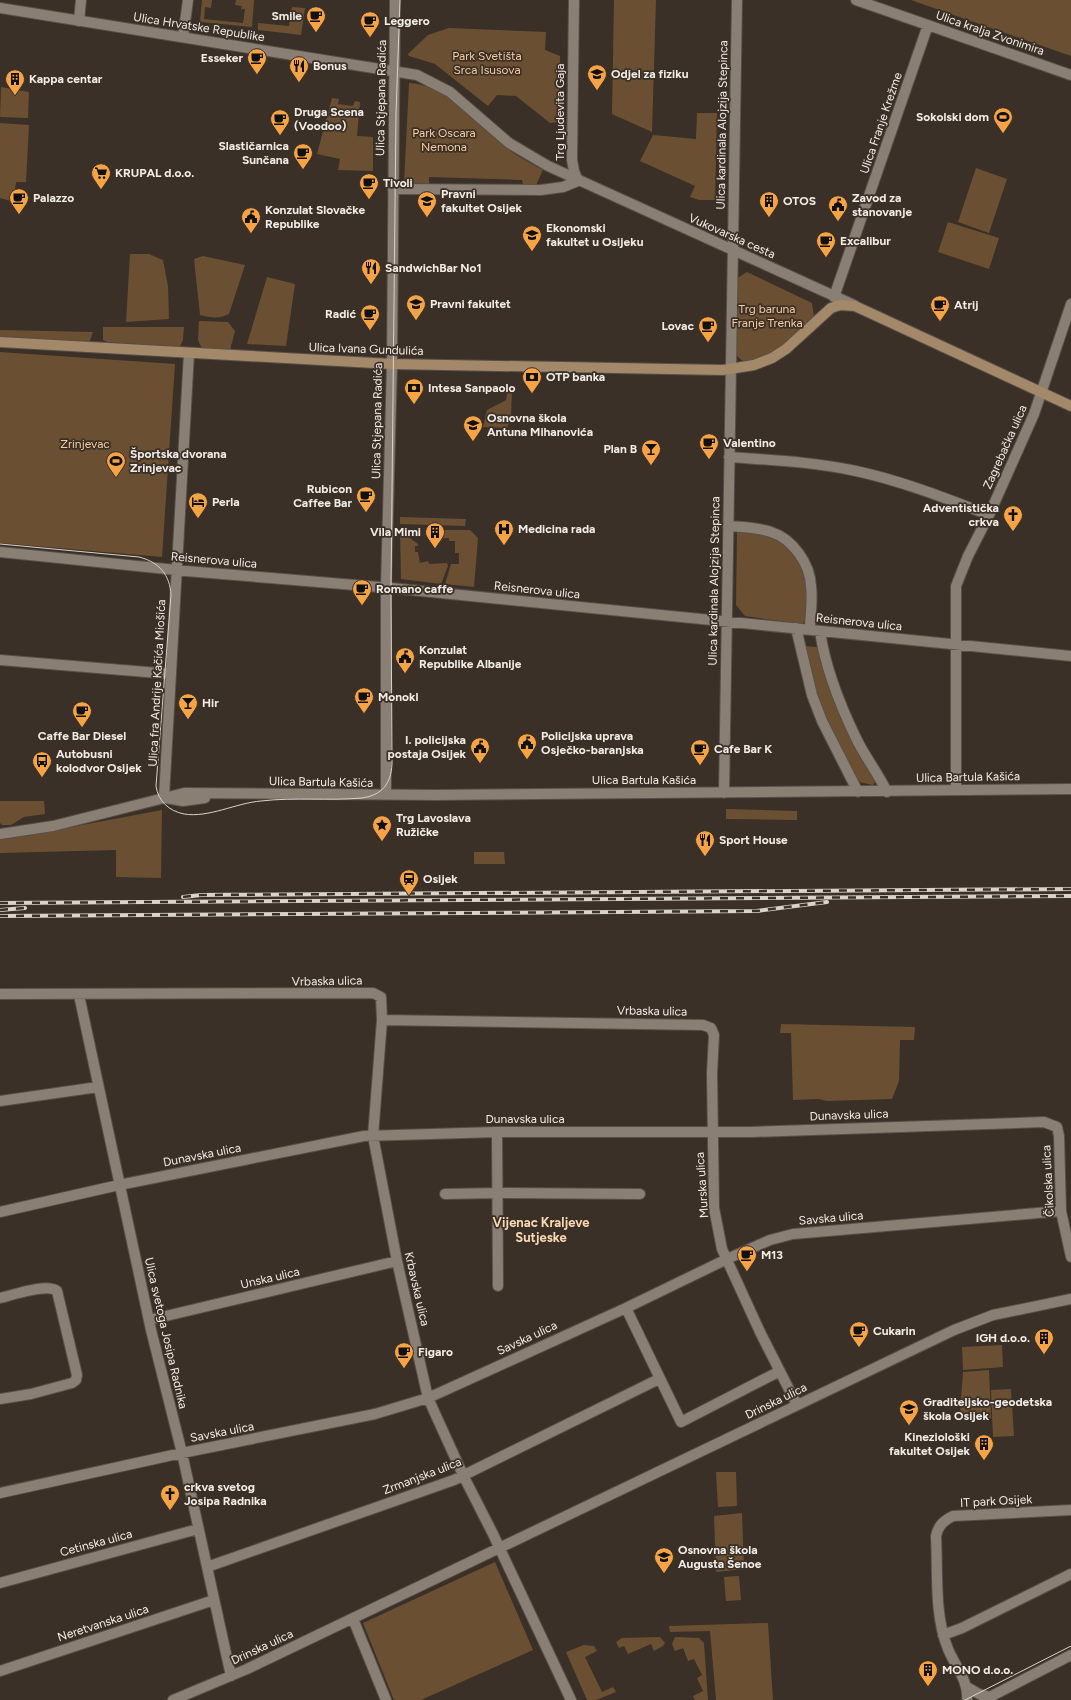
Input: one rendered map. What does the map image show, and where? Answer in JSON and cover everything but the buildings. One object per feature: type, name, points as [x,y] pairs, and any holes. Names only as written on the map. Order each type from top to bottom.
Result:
[{"type":"main road","name":"Ulica Ivana Gundulića","points":[[0,342],[392,364],[731,369],[754,365],[778,355],[799,338],[827,311],[835,306],[855,306]]},
{"type":"main road","name":"Vukovarska cesta","points":[[855,306],[1071,406]]},
{"type":"street","points":[[79,21],[82,0]]},
{"type":"street","points":[[183,37],[188,0]]},
{"type":"street","name":"Ulica Stjepana Radića","points":[[386,795],[386,587],[392,364],[395,0]]},
{"type":"street","name":"Trg Ljudevita Gaja","points":[[574,0],[572,160],[574,171],[578,180]]},
{"type":"street","name":"Ulica kardinala Alojzija Stepinca","points":[[733,251],[737,0]]},
{"type":"street","name":"Ulica kralja Zvonimira","points":[[856,0],[1071,75]]},
{"type":"street","name":"Ulica Hrvatske Republike","points":[[0,8],[395,70]]},
{"type":"street","name":"Ulica Franje Krežme","points":[[834,297],[928,25]]},
{"type":"street","name":"Vukovarska cesta","points":[[395,70],[417,76],[440,85],[459,98],[498,133],[524,153],[578,180],[855,306]]},
{"type":"street","points":[[393,189],[541,190],[563,187],[578,180]]},
{"type":"street","points":[[731,369],[733,251]]},
{"type":"street","name":"Zagrebačka ulica","points":[[956,790],[956,586],[968,556],[989,515],[1042,393],[1071,304]]},
{"type":"street","points":[[176,570],[189,353]]},
{"type":"street","name":"Ulica kardinala Alojzija Stepinca","points":[[724,793],[725,622],[731,369]]},
{"type":"street","points":[[729,457],[816,465],[856,471],[928,492],[989,515]]},
{"type":"street","points":[[728,526],[773,532],[791,545],[804,561],[810,572],[815,630],[822,642],[843,706],[857,739],[887,792]]},
{"type":"street","name":"Reisnerova ulica","points":[[0,552],[176,570],[386,587],[1071,656]]},
{"type":"street","name":"Ulica fra Andrije Kačića Miošića","points":[[164,797],[176,570]]},
{"type":"street","points":[[796,628],[812,695],[822,721],[858,792]]},
{"type":"street","points":[[0,660],[171,674]]},
{"type":"street","name":"Ulica Bartula Kašića","points":[[0,834],[53,826],[184,793],[386,795],[887,792],[1071,789]]},
{"type":"street","name":"Vrbaska ulica","points":[[0,994],[79,995],[373,993],[378,995],[382,1000],[382,1020],[703,1025]]},
{"type":"street","name":"Ulica svetoga Josipa Radnika","points":[[79,995],[149,1320],[182,1453],[231,1676]]},
{"type":"street","name":"Krbavska ulica","points":[[382,1020],[373,1136],[397,1261],[428,1398],[463,1475],[500,1548]]},
{"type":"street","name":"Murska ulica","points":[[703,1025],[711,1028],[714,1035],[712,1132],[714,1208],[722,1248],[760,1332],[797,1405]]},
{"type":"street","points":[[0,1101],[98,1087]]},
{"type":"street","name":"Dunavska ulica","points":[[0,1212],[119,1185],[373,1136],[497,1132],[712,1132],[1044,1122],[1057,1127]]},
{"type":"street","name":"Čikolska ulica","points":[[1057,1127],[1059,1136],[1061,1212],[1071,1257]]},
{"type":"street","points":[[497,1132],[498,1286]]},
{"type":"street","points":[[445,1194],[640,1194]]},
{"type":"street","name":"Savska ulica","points":[[0,1493],[182,1453],[375,1414],[428,1398],[626,1308],[727,1258],[770,1240],[793,1234],[1061,1212]]},
{"type":"street","name":"Unska ulica","points":[[149,1320],[397,1261]]},
{"type":"street","points":[[0,1298],[45,1288],[54,1288],[57,1291],[77,1375],[76,1380],[72,1383],[30,1394],[0,1399]]},
{"type":"street","name":"Drinska ulica","points":[[179,1699],[353,1619],[973,1322],[993,1315],[1071,1299]]},
{"type":"street","points":[[626,1308],[680,1422],[780,1371]]},
{"type":"street","name":"Zrmanjska ulica","points":[[207,1567],[463,1475],[659,1379]]},
{"type":"street","name":"IT park Osijek","points":[[967,1700],[967,1687],[948,1650],[943,1635],[940,1616],[936,1536],[940,1524],[945,1519],[960,1515],[1071,1510]]},
{"type":"street","name":"Cetinska ulica","points":[[0,1583],[198,1529]]},
{"type":"street","points":[[500,1548],[570,1700]]},
{"type":"street","points":[[943,1635],[962,1628],[1071,1574]]},
{"type":"street","name":"Neretvanska ulica","points":[[0,1671],[214,1600]]},
{"type":"street","points":[[353,1619],[386,1700]]},
{"type":"street","points":[[967,1687],[987,1698],[1071,1655]]},
{"type":"green space","points":[[202,0],[212,0],[211,8],[205,7],[204,19],[243,23],[245,9],[241,9],[242,6],[235,5],[236,0],[254,0],[252,27],[200,22]]},
{"type":"green space","points":[[614,0],[656,0],[652,132],[612,114]]},
{"type":"green space","points":[[911,0],[1071,0],[1071,56]]},
{"type":"green space","points":[[292,7],[305,8],[301,35],[258,30],[258,23],[289,26]]},
{"type":"green space","name":"Park Svetišta Srca Isusova","points":[[449,28],[546,32],[545,50],[560,56],[558,122],[550,123],[516,96],[497,95],[488,106],[435,64],[409,56],[408,54],[428,35]]},
{"type":"green space","name":"Park Oscara Nemona","points":[[409,83],[423,85],[448,97],[471,114],[507,148],[521,158],[543,170],[536,185],[523,185],[522,180],[429,177],[429,184],[404,183]]},
{"type":"green space","points":[[1,87],[29,92],[28,118],[0,117]]},
{"type":"green space","points":[[332,98],[339,99],[338,104],[353,106],[355,101],[360,102],[357,136],[373,137],[373,171],[338,170],[340,159],[317,154]]},
{"type":"green space","points":[[697,113],[717,113],[715,200],[699,200],[690,197],[695,186],[640,161],[653,135],[696,139]]},
{"type":"green space","points":[[0,123],[29,125],[26,182],[16,182],[11,201],[0,198]]},
{"type":"green space","points":[[976,168],[1007,179],[989,233],[958,222]]},
{"type":"green space","points":[[948,222],[999,238],[989,269],[938,252]]},
{"type":"green space","points":[[130,254],[149,254],[163,260],[168,286],[169,319],[126,322]]},
{"type":"green space","points":[[203,256],[245,265],[229,314],[225,316],[215,318],[200,315],[194,259]]},
{"type":"green space","name":"Trg baruna Franje Trenka","points":[[747,272],[812,303],[814,316],[771,355],[745,363],[737,356],[736,279]]},
{"type":"green space","points":[[267,277],[295,284],[286,346],[247,344]]},
{"type":"green space","points":[[199,321],[228,322],[235,331],[230,350],[202,349],[198,340]]},
{"type":"green space","points":[[103,327],[184,327],[183,340],[180,346],[175,347],[107,342],[103,340]]},
{"type":"green space","points":[[0,330],[93,332],[89,343],[0,340]]},
{"type":"green space","name":"Zrinjevac","points":[[0,352],[175,364],[162,557],[0,543]]},
{"type":"green space","points":[[508,389],[512,389],[511,417],[507,428],[483,427],[487,410],[506,400]]},
{"type":"green space","points":[[400,517],[466,519],[465,526],[400,524]]},
{"type":"green space","points":[[438,530],[470,530],[478,538],[474,587],[445,584],[451,564],[459,564],[459,553],[455,553],[455,541],[449,541],[449,538],[442,538],[442,541],[435,541]]},
{"type":"green space","points":[[737,530],[763,532],[777,538],[790,549],[805,570],[808,618],[802,624],[745,616],[736,605]]},
{"type":"green space","points":[[400,531],[418,544],[418,546],[415,546],[415,552],[418,552],[420,563],[428,561],[429,564],[447,563],[448,566],[441,584],[401,579]]},
{"type":"green space","points":[[802,646],[817,647],[849,735],[875,782],[873,785],[859,782],[840,749],[818,700]]},
{"type":"green space","points":[[0,801],[44,801],[45,814],[24,817],[11,825],[2,825],[0,823]]},
{"type":"green space","points":[[726,809],[797,811],[797,820],[726,819]]},
{"type":"green space","points":[[162,810],[161,878],[116,877],[116,850],[0,853],[0,838],[66,828]]},
{"type":"green space","points":[[474,852],[504,852],[505,864],[474,864]]},
{"type":"green space","points":[[781,1024],[915,1027],[914,1040],[900,1040],[899,1081],[892,1099],[827,1101],[819,1099],[793,1100],[791,1033],[780,1033]]},
{"type":"green space","points":[[1002,1345],[1003,1367],[963,1370],[962,1347]]},
{"type":"green space","points":[[989,1370],[991,1418],[966,1420],[960,1413],[963,1372]]},
{"type":"green space","points":[[1011,1389],[1014,1436],[993,1437],[991,1390]]},
{"type":"green space","points":[[716,1472],[736,1472],[737,1506],[718,1507]]},
{"type":"green space","points":[[742,1513],[744,1569],[716,1572],[714,1516]]},
{"type":"green space","points":[[495,1562],[533,1650],[421,1700],[394,1700],[363,1623]]},
{"type":"green space","points":[[739,1576],[741,1600],[726,1601],[724,1577]]},
{"type":"green space","points":[[768,1623],[773,1700],[716,1700],[710,1631],[670,1632],[669,1626]]},
{"type":"green space","points":[[660,1637],[665,1643],[663,1646],[654,1651],[651,1644],[628,1654],[624,1646],[619,1648],[616,1642],[622,1638]]},
{"type":"green space","points":[[675,1637],[699,1638],[704,1643],[708,1700],[695,1700],[693,1696],[703,1691],[697,1678],[702,1675],[694,1659],[688,1661],[683,1648],[675,1651],[672,1644]]},
{"type":"green space","points":[[584,1645],[594,1646],[597,1651],[585,1657],[602,1692],[613,1687],[616,1692],[596,1700],[587,1700],[566,1652]]},
{"type":"tram line","points":[[0,544],[139,557],[158,566],[166,576],[171,595],[156,786],[159,796],[169,808],[179,813],[193,815],[261,801],[286,799],[362,798],[375,794],[387,783],[390,777],[392,764],[391,588],[396,113],[400,0]]},
{"type":"tram line","points":[[965,1700],[1071,1646]]},
{"type":"railway","points":[[183,897],[201,895],[1071,889]]},
{"type":"railway","points":[[0,903],[1071,896]]},
{"type":"railway","points":[[0,916],[757,911],[827,902]]},
{"type":"railway","points":[[0,910],[25,908]]},
{"type":"place","name":"Smile","points":[[316,33]]},
{"type":"place","name":"Leggero","points":[[370,38]]},
{"type":"place","name":"Esseker","points":[[257,75]]},
{"type":"place","name":"Bonus","points":[[299,83]]},
{"type":"place","name":"Odjel za fiziku","points":[[597,91]]},
{"type":"place","name":"Kappa centar","points":[[15,96]]},
{"type":"place","name":"Sokolski dom","points":[[1003,134]]},
{"type":"place","name":"Druga Scena (Voodoo)","points":[[280,136]]},
{"type":"place","name":"Slastičarnica Sunčana","points":[[303,170]]},
{"type":"place","name":"KRUPAL d.o.o.","points":[[101,190]]},
{"type":"place","name":"Tivoli","points":[[369,200]]},
{"type":"place","name":"Palazzo","points":[[19,215]]},
{"type":"place","name":"Pravni fakultet Osijek","points":[[427,218]]},
{"type":"place","name":"OTOS","points":[[769,218]]},
{"type":"place","name":"Zavod za stanovanje","points":[[838,222]]},
{"type":"place","name":"Konzulat Slovačke Republike","points":[[251,234]]},
{"type":"place","name":"Ekonomski fakultet u Osijeku","points":[[532,252]]},
{"type":"place","name":"Excalibur","points":[[826,258]]},
{"type":"place","name":"SandwichBar No1","points":[[371,285]]},
{"type":"place","name":"Pravni fakultet","points":[[416,321]]},
{"type":"place","name":"Atrij","points":[[940,322]]},
{"type":"place","name":"Radić","points":[[370,331]]},
{"type":"place","name":"Lovac","points":[[708,343]]},
{"type":"place","name":"OTP banka","points":[[532,394]]},
{"type":"place","name":"Intesa Sanpaolo","points":[[414,405]]},
{"type":"place","name":"Osnovna škola Antuna Mihanovića","points":[[473,442]]},
{"type":"place","name":"Valentino","points":[[709,460]]},
{"type":"place","name":"Plan B","points":[[651,466]]},
{"type":"place","name":"Športska dvorana Zrinjevac","points":[[116,478]]},
{"type":"place","name":"Rubicon Caffee Bar","points":[[366,513]]},
{"type":"place","name":"Perla","points":[[198,519]]},
{"type":"place","name":"Adventistička crkva","points":[[1013,532]]},
{"type":"place","name":"Medicina rada","points":[[504,546]]},
{"type":"place","name":"Vila Mimi","points":[[435,549]]},
{"type":"place","name":"Romano caffe","points":[[362,606]]},
{"type":"place","name":"Konzulat Republike Albanije","points":[[405,674]]},
{"type":"place","name":"Monokl","points":[[364,714]]},
{"type":"place","name":"Hir","points":[[188,720]]},
{"type":"place","name":"Caffe Bar Diesel","points":[[82,728]]},
{"type":"place","name":"Policijska uprava Osječko-baranjska","points":[[527,760]]},
{"type":"place","name":"I. policijska postaja Osijek","points":[[480,764]]},
{"type":"place","name":"Cafe Bar K","points":[[700,766]]},
{"type":"place","name":"Autobusni kolodvor Osijek","points":[[42,778]]},
{"type":"place","name":"Trg Lavoslava Ružičke","points":[[382,842]]},
{"type":"place","name":"Sport House","points":[[705,857]]},
{"type":"place","name":"Osijek","points":[[409,896]]},
{"type":"place","name":"M13","points":[[747,1272]]},
{"type":"place","name":"Cukarin","points":[[859,1348]]},
{"type":"place","name":"IGH d.o.o.","points":[[1044,1355]]},
{"type":"place","name":"Figaro","points":[[404,1369]]},
{"type":"place","name":"Graditeljsko-geodetska škola Osijek","points":[[909,1426]]},
{"type":"place","name":"Kineziološki fakultet Osijek","points":[[984,1461]]},
{"type":"place","name":"crkva svetog Josipa Radnika","points":[[170,1511]]},
{"type":"place","name":"Osnovna škola Augusta Šenoe","points":[[664,1574]]},
{"type":"place","name":"MONO d.o.o.","points":[[928,1687]]},
{"type":"district","name":"Vijenac Kraljeve Sutjeske","points":[[541,1230]]}]
